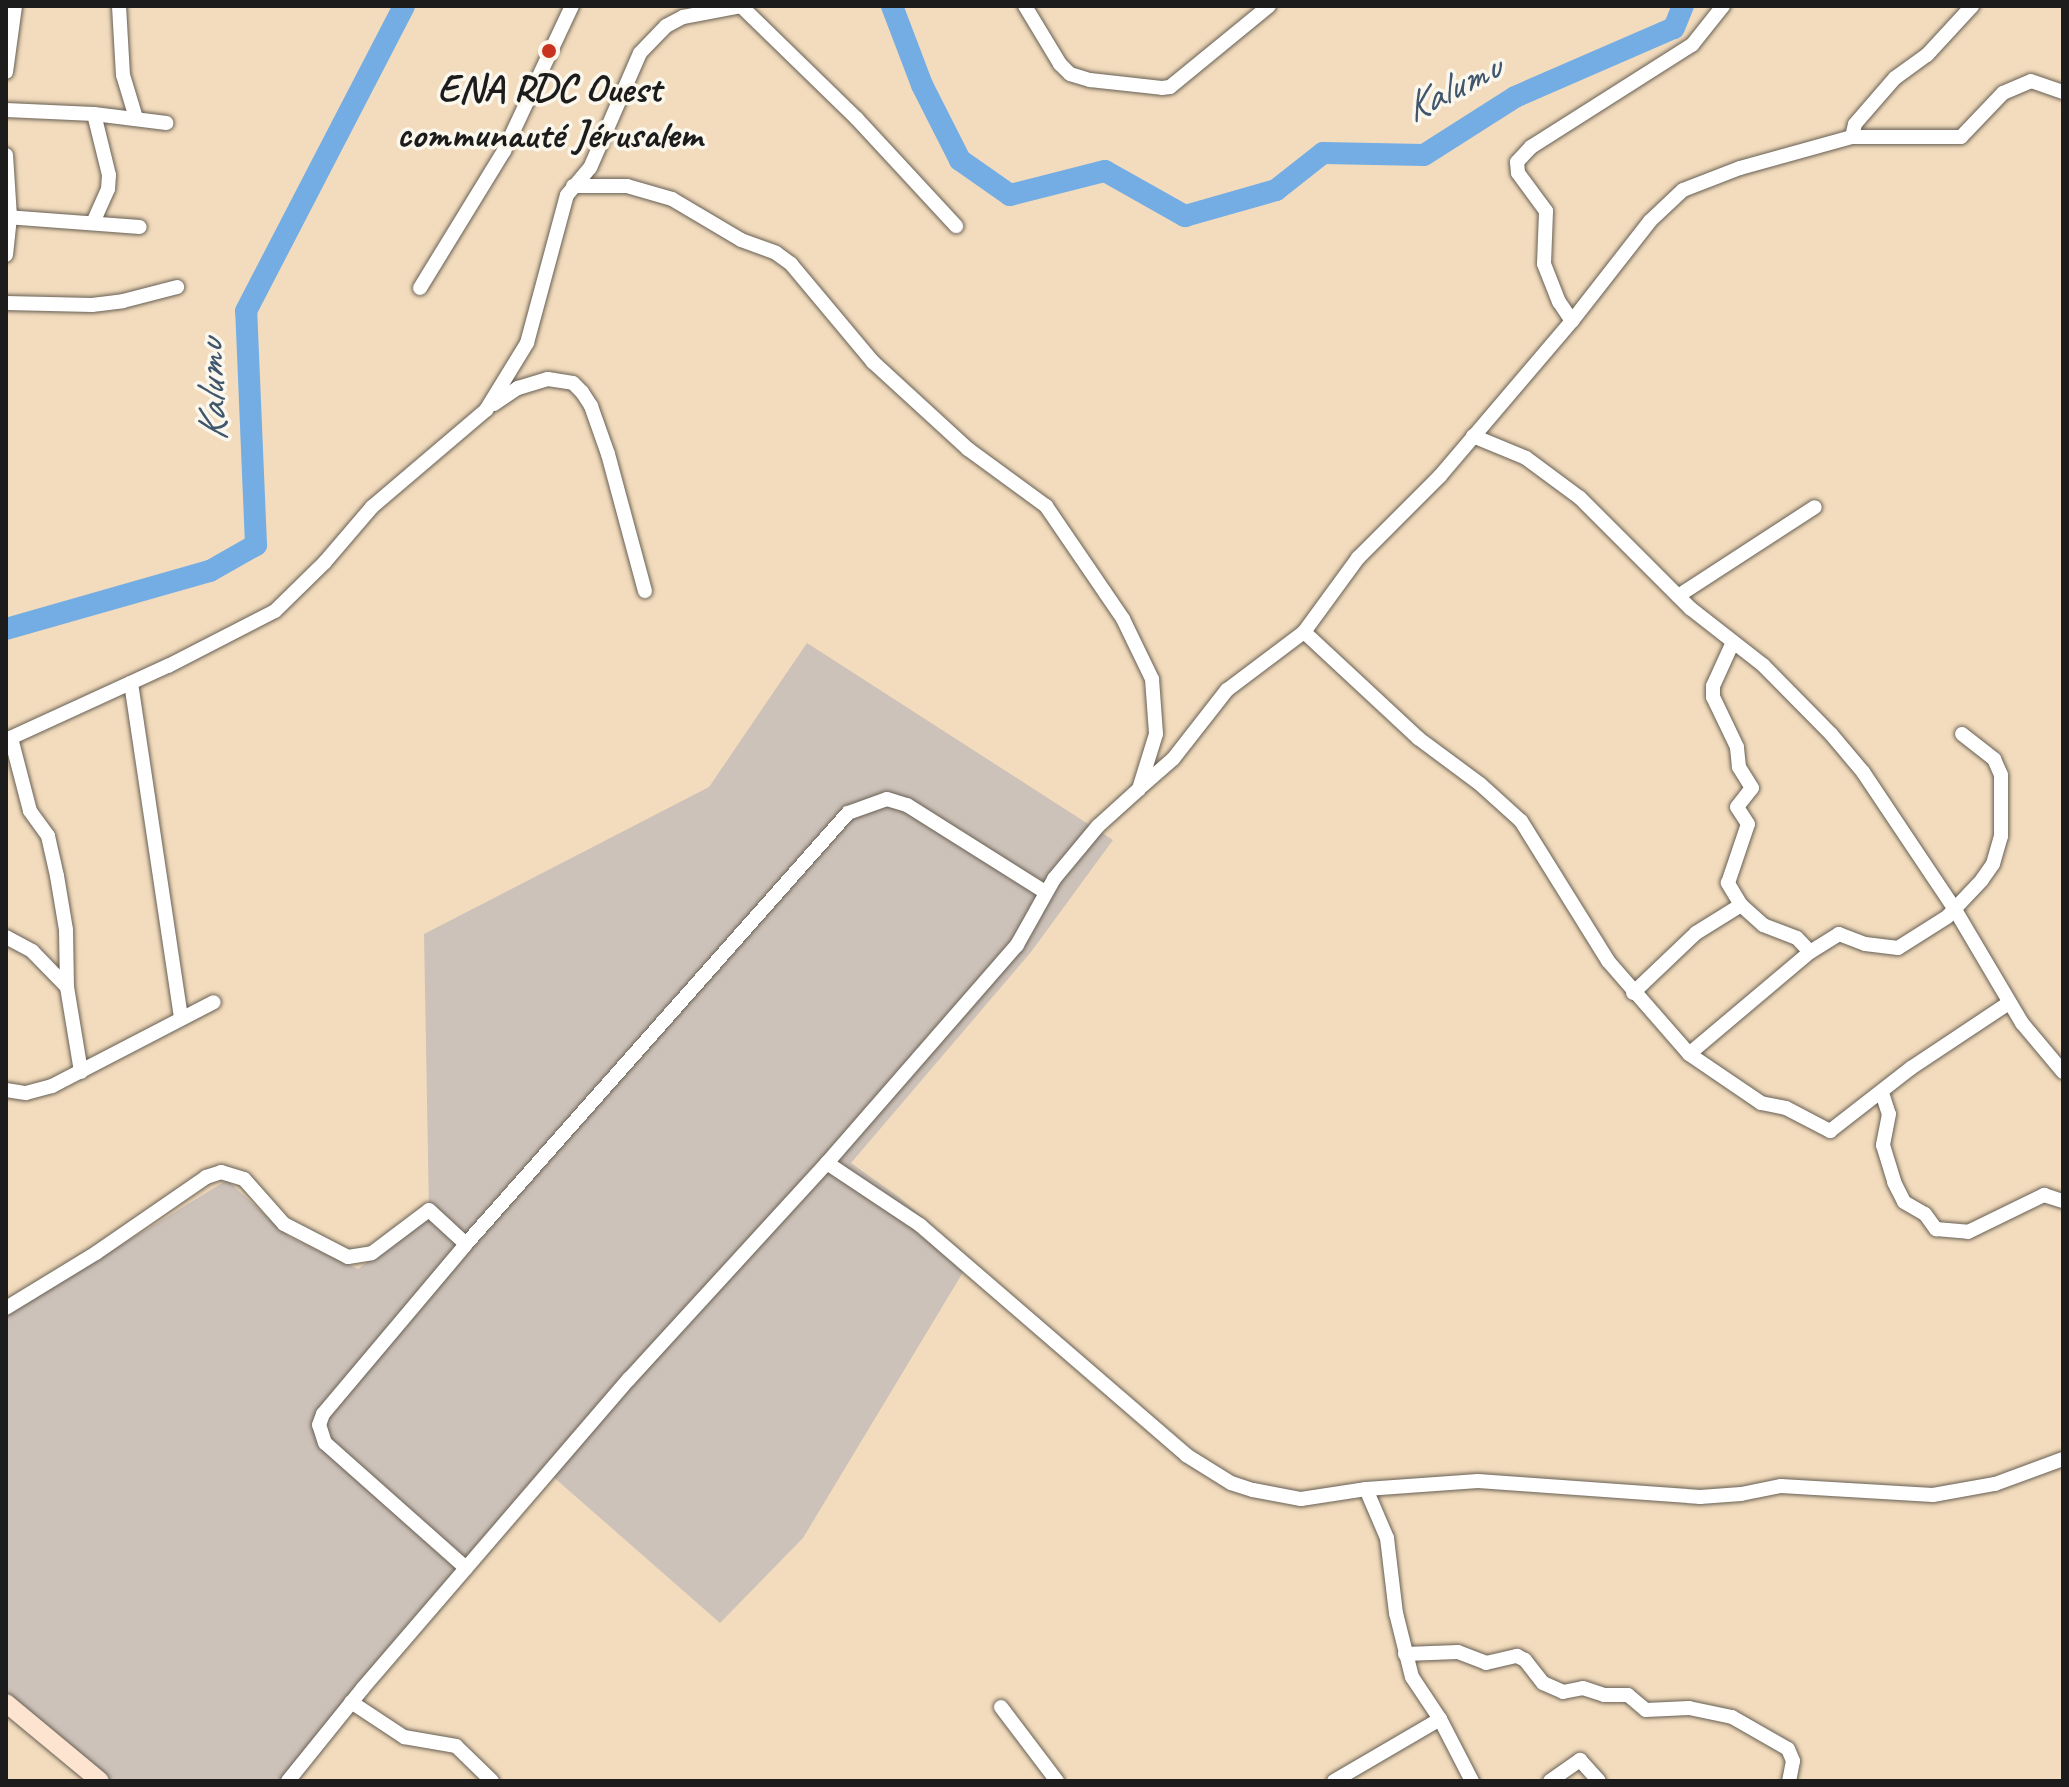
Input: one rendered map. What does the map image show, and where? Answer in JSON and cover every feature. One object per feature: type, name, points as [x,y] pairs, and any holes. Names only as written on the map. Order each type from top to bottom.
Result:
[{"type":"street","points":[[6,72],[15,6]]},
{"type":"street","points":[[119,6],[123,75],[136,118]]},
{"type":"street","points":[[420,288],[504,151],[572,6]]},
{"type":"street","points":[[486,410],[527,343],[567,195],[590,168],[640,53],[652,39],[683,17],[741,6],[857,119],[956,226]]},
{"type":"street","points":[[1025,6],[1060,64],[1070,74],[1090,80],[1162,88],[1170,87],[1263,8]]},
{"type":"street","points":[[1572,321],[1559,302],[1544,264],[1546,211],[1518,173],[1517,162],[1531,147],[1692,45],[1723,6]]},
{"type":"street","points":[[1852,137],[1855,124],[1895,78],[1927,55],[1972,6]]},
{"type":"street","points":[[288,1781],[351,1702],[629,1379],[827,1163],[1017,945],[1034,921],[1045,892],[1098,826],[1173,759],[1234,683],[1304,632],[1358,558],[1423,494],[1572,321],[1650,221],[1683,190],[1740,168],[1852,137],[1961,137],[2003,93],[2025,83],[2038,82],[2063,92]]},
{"type":"street","points":[[6,110],[94,114],[166,123]]},
{"type":"street","points":[[94,114],[109,175],[108,189],[94,221]]},
{"type":"street","points":[[6,155],[6,255]]},
{"type":"street","points":[[573,186],[627,186],[662,195],[702,214],[741,240],[784,257],[873,362],[968,449],[1046,506],[1123,619],[1152,679],[1156,734],[1139,789]]},
{"type":"street","points":[[8,217],[94,221],[140,227]]},
{"type":"street","points":[[6,303],[92,305],[123,301],[177,287]]},
{"type":"street","points":[[81,1072],[67,987],[66,930],[57,876],[48,836],[30,811],[9,739],[131,683],[275,611],[325,562],[372,507],[486,410],[518,388],[548,379],[573,383],[591,406],[608,454],[645,591]]},
{"type":"street","points":[[1473,436],[1526,458],[1580,498],[1678,596],[1763,665],[1855,762],[1954,908],[2009,1003],[2063,1072]]},
{"type":"street","points":[[1678,596],[1815,507]]},
{"type":"street","points":[[1304,632],[1418,738],[1480,784],[1521,821],[1601,949],[1633,993],[1689,1054],[1761,1103],[1786,1108],[1830,1131],[1911,1068],[2009,1003]]},
{"type":"street","points":[[1733,642],[1715,675],[1713,697],[1737,747],[1739,767],[1752,788],[1737,805],[1748,824],[1728,883],[1741,905],[1763,925],[1797,938],[1810,952]]},
{"type":"street","points":[[131,683],[181,1018]]},
{"type":"street","points":[[1689,1054],[1810,952],[1839,934],[1865,944],[1898,948],[1947,917],[1988,873],[2001,836],[1999,766],[1962,734]]},
{"type":"street","points":[[466,1568],[325,1443],[319,1425],[323,1414],[466,1244],[848,813],[887,799],[907,805],[1045,892]]},
{"type":"street","points":[[1633,993],[1696,933],[1741,905]]},
{"type":"street","points":[[6,937],[32,951],[67,987]]},
{"type":"street","points":[[6,1090],[20,1093],[42,1090],[214,1002]]},
{"type":"street","points":[[1882,1093],[1889,1114],[1883,1145],[1894,1182],[1904,1202],[1925,1214],[1936,1229],[1968,1232],[2044,1195],[2063,1201]]},
{"type":"street","points":[[827,1163],[920,1225],[1167,1440],[1211,1472],[1253,1490],[1301,1499],[1366,1489],[1478,1481],[1700,1497],[1781,1486],[1933,1495],[1995,1484],[2063,1459]]},
{"type":"street","points":[[6,1308],[96,1253],[206,1177],[221,1172],[244,1179],[284,1224],[348,1257],[372,1253],[429,1210],[466,1244]]},
{"type":"street","points":[[1366,1489],[1387,1538],[1405,1654],[1412,1677],[1440,1719],[1472,1781]]},
{"type":"street","points":[[1405,1654],[1458,1652],[1486,1663],[1517,1656],[1525,1660],[1543,1683],[1563,1692],[1583,1688],[1604,1695],[1628,1695],[1646,1710],[1689,1708],[1732,1717],[1792,1753],[1789,1781]]},
{"type":"street","points":[[351,1702],[404,1737],[456,1746],[492,1781]]},
{"type":"street","points":[[6,1703],[100,1781]]},
{"type":"street","points":[[1001,1707],[1057,1781]]},
{"type":"street","points":[[1334,1781],[1440,1719]]},
{"type":"street","points":[[1550,1781],[1580,1760],[1599,1781]]},
{"type":"street","points":[[1355,1768],[1364,1781]]},
{"type":"shaded area","points":[[807,643],[1113,840],[1031,952],[851,1163],[899,1197],[971,1259],[803,1538],[720,1623],[550,1474],[344,1701],[280,1781],[103,1781],[6,1701],[6,1316],[227,1180],[289,1237],[358,1269],[429,1213],[424,934],[709,787]]},
{"type":"waterway","name":"Kalumu","points":[[6,629],[210,571],[256,545],[246,311],[404,6]]},
{"type":"waterway","name":"Kalumu","points":[[892,6],[922,85],[960,160],[1010,195],[1105,171],[1185,216],[1276,190],[1323,153],[1424,155],[1515,97],[1674,28],[1683,6]]},
{"type":"place","name":"ENA RDC Ouest communauté Jérusalem","points":[[549,51]]}]
